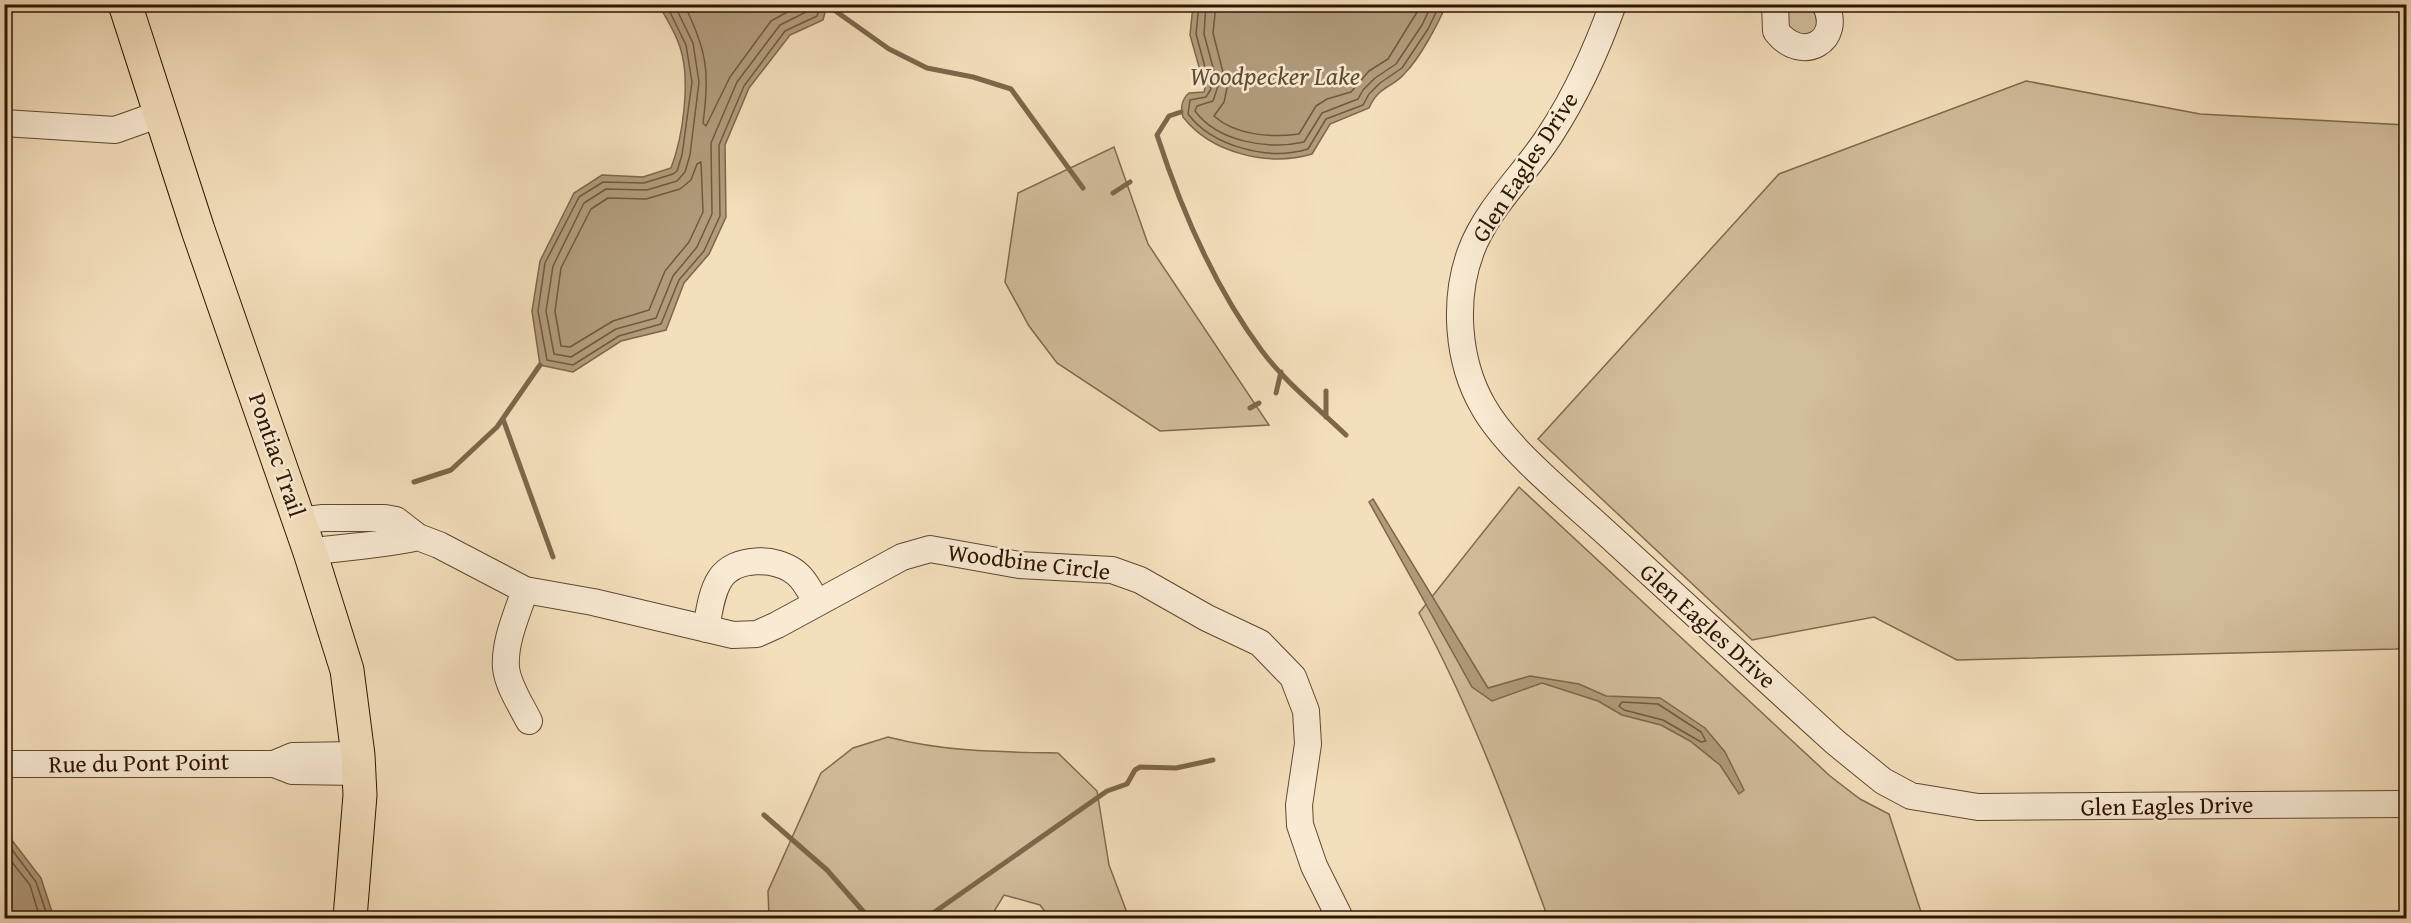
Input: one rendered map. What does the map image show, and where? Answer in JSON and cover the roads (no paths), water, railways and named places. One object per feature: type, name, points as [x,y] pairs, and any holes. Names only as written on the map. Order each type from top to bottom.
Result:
[{"type":"main road","name":"Pontiac Trail","points":[[125,4],[160,114],[310,552],[347,670],[358,763],[358,837],[350,918]]},
{"type":"street","name":"Glen Eagles Drive","points":[[1613,4],[1579,83],[1551,134],[1498,205],[1480,233],[1466,266],[1461,306],[1461,343],[1469,374],[1481,404],[1495,425],[1553,484],[1835,742],[1883,781],[1911,795],[1978,807],[2406,804]]},
{"type":"street","points":[[1775,4],[1776,31],[1789,45],[1800,47],[1812,47],[1823,40],[1830,28],[1830,13],[1825,4]]},
{"type":"street","points":[[4,123],[115,130],[160,114]]},
{"type":"street","name":"Woodbine Circle","points":[[299,521],[323,518],[396,520],[418,537],[439,545],[525,590],[593,602],[733,635],[757,633],[902,557],[930,549],[1019,565],[1112,570],[1140,580],[1207,618],[1260,643],[1293,677],[1306,711],[1308,744],[1299,805],[1300,825],[1314,866],[1340,918]]},
{"type":"street","points":[[310,552],[354,545],[392,544],[418,537]]},
{"type":"street","points":[[706,629],[712,598],[719,580],[731,566],[755,561],[774,563],[795,572],[817,603]]},
{"type":"street","points":[[525,590],[512,629],[506,668],[513,690],[529,721]]},
{"type":"street","name":"Rue du Pont Point","points":[[4,764],[274,764],[293,756],[358,763]]},
{"type":"water","points":[[199,4],[295,5],[248,11],[200,9]]},
{"type":"water","name":"Woodpecker Lake","points":[[1193,4],[1446,5],[1417,59],[1400,78],[1377,95],[1369,108],[1330,124],[1312,154],[1277,159],[1242,154],[1225,148],[1209,140],[1183,117],[1182,104],[1187,95],[1204,92],[1205,88],[1190,35]]},
{"type":"water","points":[[659,5],[827,5],[823,20],[790,35],[749,88],[725,145],[726,217],[709,254],[684,283],[666,330],[621,341],[573,372],[540,365],[532,311],[540,261],[574,193],[602,175],[643,177],[671,168],[682,125],[685,75],[678,42]]},
{"type":"water","points":[[1373,499],[1488,688],[1530,676],[1579,684],[1606,696],[1660,698],[1705,728],[1725,752],[1744,790],[1739,794],[1720,765],[1690,741],[1661,725],[1622,715],[1598,701],[1542,683],[1492,701],[1472,687],[1369,502]]},
{"type":"water","points":[[4,830],[41,878],[54,918],[5,918]]},
{"type":"waterway","points":[[827,5],[889,49],[927,68],[973,77],[1011,89],[1083,188]]},
{"type":"waterway","points":[[1181,112],[1169,116],[1157,135],[1188,219],[1214,274],[1245,327],[1271,363],[1346,435]]},
{"type":"waterway","points":[[1113,193],[1130,182]]},
{"type":"waterway","points":[[414,482],[451,470],[497,427],[540,365]]},
{"type":"waterway","points":[[1276,393],[1281,372]]},
{"type":"waterway","points":[[1326,391],[1326,417]]},
{"type":"waterway","points":[[1250,408],[1259,403]]},
{"type":"waterway","points":[[503,419],[553,557]]},
{"type":"waterway","points":[[926,918],[1107,791],[1127,784],[1135,770],[1140,767],[1176,768],[1213,760]]},
{"type":"waterway","points":[[764,815],[827,870],[869,918]]}]
